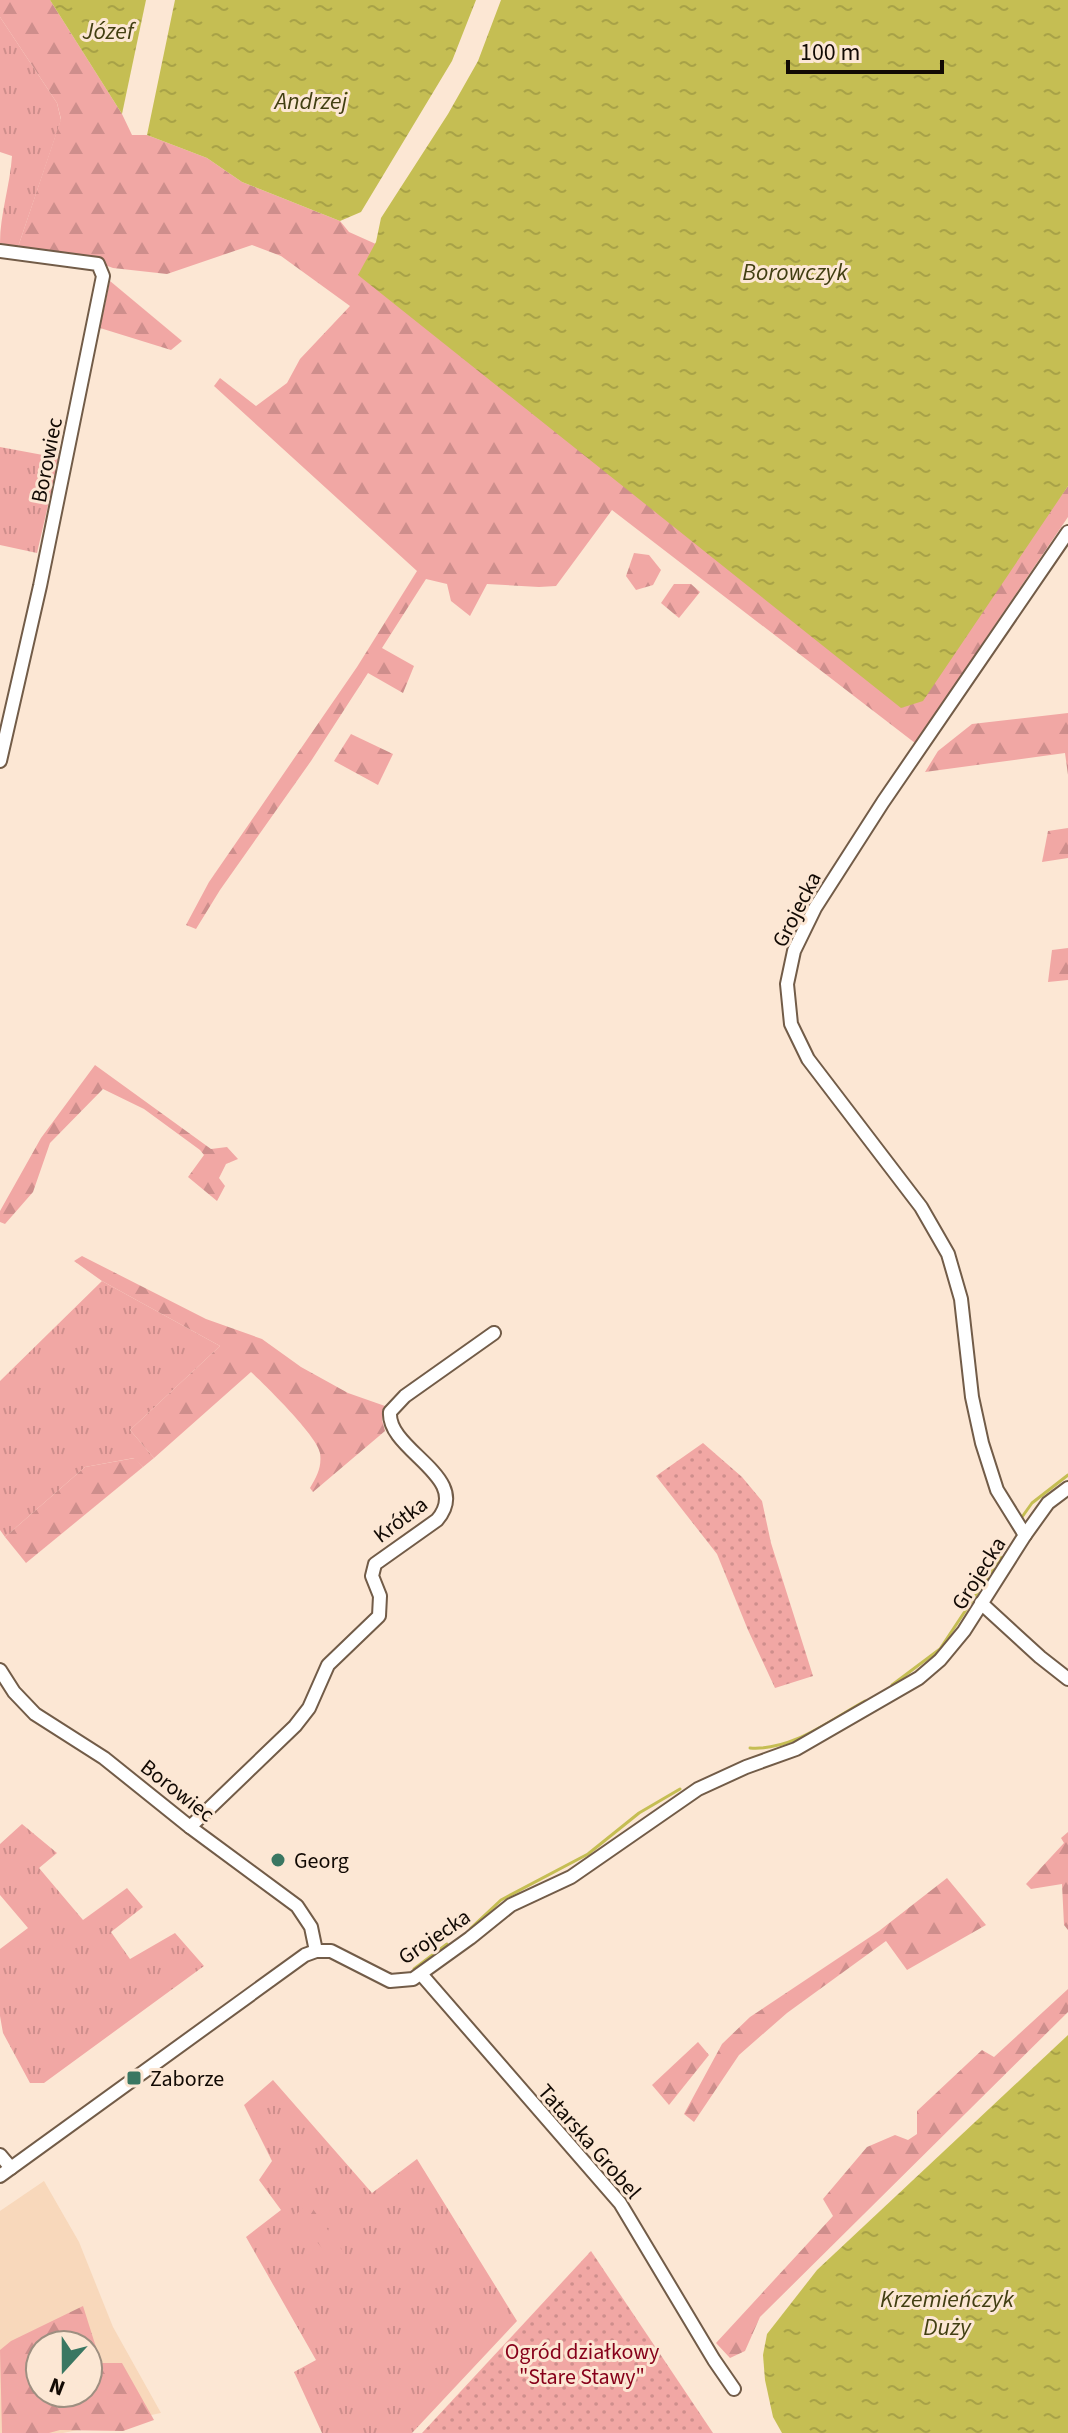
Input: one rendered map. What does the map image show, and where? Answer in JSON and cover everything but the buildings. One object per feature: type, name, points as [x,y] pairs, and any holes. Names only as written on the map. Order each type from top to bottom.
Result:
[{"type":"street","name":"Borowiec","points":[[0,251],[98,264],[103,276],[40,586],[0,761]]},
{"type":"street","name":"Grojecka","points":[[316,1951],[338,1953],[390,1981],[403,1982],[421,1974],[511,1905],[571,1877],[698,1789],[796,1749],[911,1684],[947,1652],[964,1631],[1025,1535],[997,1490],[982,1443],[972,1397],[962,1304],[948,1254],[921,1207],[808,1059],[791,1024],[787,984],[797,942],[823,896],[883,802],[1068,532]]},
{"type":"street","name":"Krótka","points":[[190,1827],[295,1726],[309,1708],[328,1665],[375,1622],[381,1603],[372,1576],[378,1560],[437,1520],[444,1511],[447,1500],[444,1486],[393,1428],[390,1412],[405,1396],[494,1333]]},
{"type":"street","points":[[1025,1535],[1048,1503],[1068,1488]]},
{"type":"street","points":[[981,1603],[1068,1679]]},
{"type":"street","name":"Borowiec","points":[[0,1670],[14,1692],[35,1714],[104,1758],[190,1827],[297,1906],[311,1927],[316,1951]]},
{"type":"street","points":[[0,2155],[5,2172],[269,1979],[316,1951]]},
{"type":"street","name":"Tatarska Grobel","points":[[421,1974],[620,2203],[734,2389]]},
{"type":"shaded area","points":[[44,2181],[79,2242],[113,2327],[161,2413],[63,2433],[0,2433],[0,2211]]},
{"type":"green space","points":[[0,0],[50,0],[132,135],[147,135],[207,158],[242,182],[340,221],[349,232],[1031,537],[1068,486],[1068,517],[915,743],[612,510],[556,586],[487,584],[470,616],[451,601],[447,584],[426,579],[382,648],[414,666],[403,693],[368,673],[196,929],[186,925],[209,882],[357,667],[417,571],[214,386],[220,378],[256,406],[287,383],[300,359],[350,306],[281,256],[252,245],[167,274],[113,268],[83,257],[18,247],[61,119],[57,103],[0,17]]},
{"type":"green space","points":[[0,17],[57,103],[61,120],[18,247],[0,243],[12,156],[0,152]]},
{"type":"green space","points":[[110,281],[182,341],[171,350],[100,328]]},
{"type":"green space","points":[[0,447],[59,458],[37,553],[0,545]]},
{"type":"green space","points":[[634,553],[649,555],[661,570],[653,585],[636,590],[626,576]]},
{"type":"green space","points":[[674,584],[691,584],[700,592],[679,618],[661,603]]},
{"type":"green space","points":[[1068,713],[1068,775],[1065,753],[925,772],[938,751],[972,724]]},
{"type":"green space","points":[[351,734],[393,754],[378,785],[334,761]]},
{"type":"green space","points":[[1068,828],[1068,858],[1042,862],[1048,831]]},
{"type":"green space","points":[[1068,948],[1068,980],[1048,982],[1052,950]]},
{"type":"green space","points":[[95,1065],[211,1149],[227,1147],[238,1159],[226,1164],[219,1178],[225,1186],[217,1201],[188,1177],[204,1155],[200,1150],[144,1109],[103,1089],[50,1143],[33,1192],[5,1224],[0,1222],[0,1211],[41,1138]]},
{"type":"green space","points":[[82,1256],[206,1319],[262,1339],[301,1367],[348,1393],[385,1406],[382,1420],[385,1431],[313,1492],[310,1488],[320,1463],[317,1445],[290,1411],[251,1372],[154,1458],[130,1430],[220,1346],[102,1281],[74,1261]]},
{"type":"green space","points":[[102,1281],[220,1346],[130,1430],[154,1458],[143,1467],[134,1458],[85,1467],[5,1537],[0,1530],[0,1381]]},
{"type":"green space","points":[[703,1443],[742,1477],[762,1501],[771,1543],[813,1676],[775,1688],[717,1554],[656,1476]]},
{"type":"green space","points":[[135,1458],[143,1467],[26,1563],[5,1537],[85,1467]]},
{"type":"green space","points":[[22,1824],[57,1853],[39,1868],[83,1920],[127,1888],[143,1907],[111,1932],[130,1959],[175,1933],[204,1966],[44,2083],[30,2083],[3,2033],[0,2016],[0,1949],[28,1928],[0,1895],[0,1844]]},
{"type":"green space","points":[[1068,1832],[1068,1930],[1064,1925],[1062,1884],[1031,1889],[1026,1884],[1064,1843],[1061,1838]]},
{"type":"green space","points":[[947,1878],[986,1925],[907,1970],[886,1941],[787,2013],[739,2055],[694,2122],[684,2114],[722,2044],[750,2017],[879,1931]]},
{"type":"green space","points":[[1068,1989],[1068,2012],[760,2317],[745,2351],[730,2358],[716,2343],[833,2216],[823,2199],[867,2147],[895,2135],[908,2140],[917,2134],[917,2111],[982,2050],[994,2057]]},
{"type":"green space","points":[[698,2042],[709,2055],[669,2105],[652,2085]]},
{"type":"green space","points":[[273,2080],[372,2193],[417,2159],[517,2321],[412,2433],[322,2433],[294,2372],[316,2360],[246,2237],[281,2210],[259,2180],[272,2161],[244,2105]]},
{"type":"green space","points":[[308,2202],[344,2253],[334,2262],[295,2216]]},
{"type":"green space","name":"Ogród działkowy \"Stare Stawy\"","points":[[591,2251],[713,2433],[422,2433]]},
{"type":"green space","points":[[83,2306],[90,2329],[36,2329]]},
{"type":"green space","points":[[24,2335],[24,2409],[104,2409],[104,2363],[122,2363],[154,2420],[123,2431],[2,2433],[0,2350]]},
{"type":"water","name":"Józef","points":[[50,0],[146,0],[122,114]]},
{"type":"water","name":"Andrzej","points":[[175,0],[476,0],[452,61],[361,212],[340,221],[242,182],[207,158],[147,135]]},
{"type":"water","name":"Borowczyk","points":[[501,0],[1068,0],[1068,486],[923,701],[901,708],[358,275],[376,242],[381,218],[478,61]]},
{"type":"water","name":"Krzemieńczyk Duży","points":[[1068,2035],[1068,2433],[782,2433],[773,2417],[765,2380],[763,2355],[767,2334],[817,2270]]},
{"type":"waterway","points":[[1022,1517],[1032,1503],[1068,1475]]},
{"type":"waterway","points":[[892,1685],[940,1649],[1001,1557]]},
{"type":"waterway","points":[[750,1748],[766,1748],[796,1739],[865,1701]]},
{"type":"waterway","points":[[471,1928],[501,1900],[588,1854],[639,1813],[680,1789]]},
{"type":"waterway","points":[[414,1969],[447,1944]]},
{"type":"place","name":"Georg","points":[[278,1860]]},
{"type":"place","name":"Zaborze","points":[[134,2078]]}]
